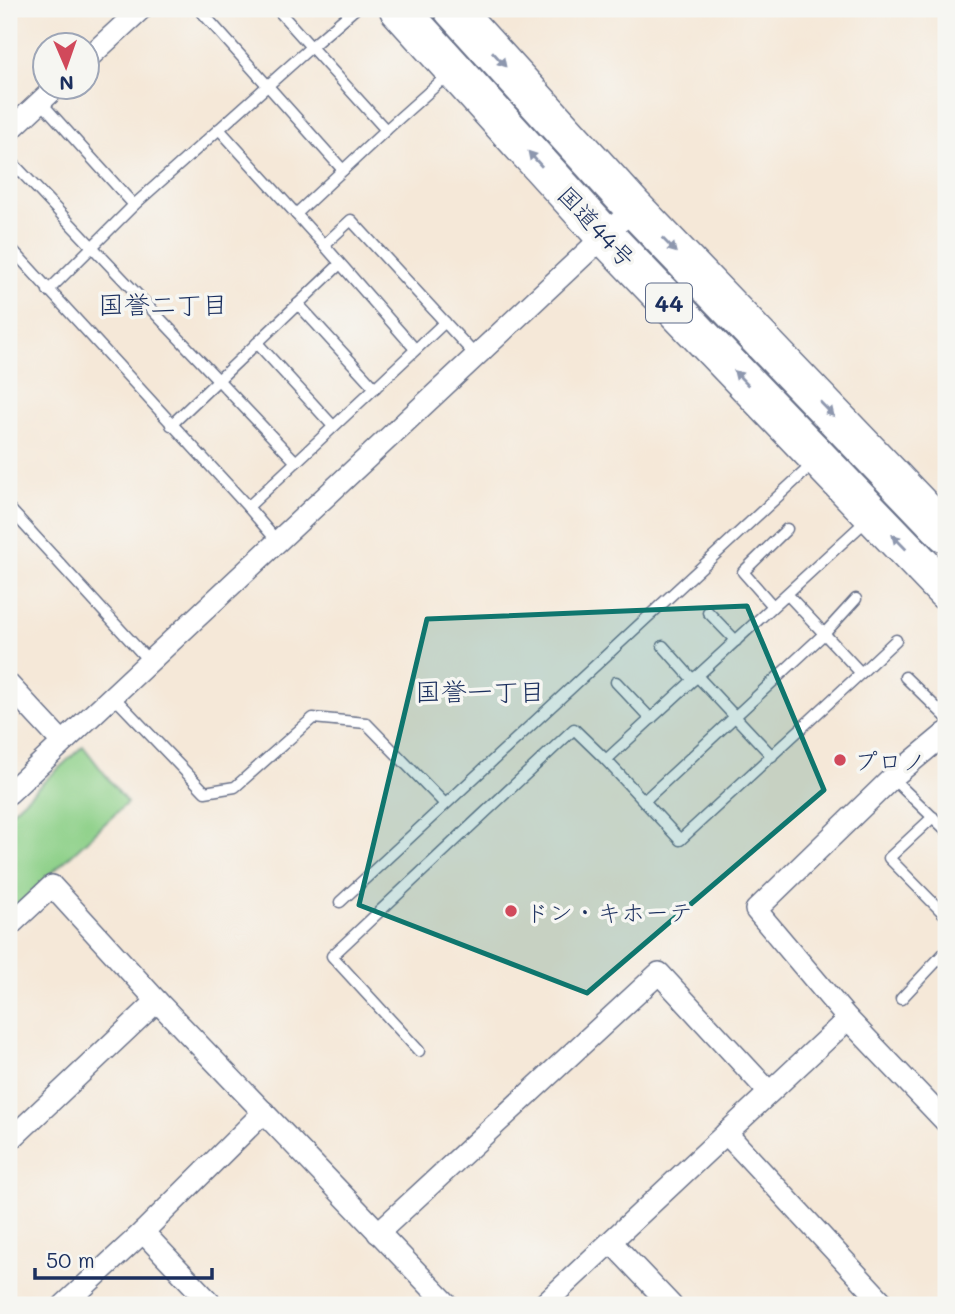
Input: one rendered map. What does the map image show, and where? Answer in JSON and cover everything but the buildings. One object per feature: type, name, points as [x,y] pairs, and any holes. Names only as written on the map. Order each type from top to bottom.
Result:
[{"type":"highway","name":"国道44号","points":[[398,9],[604,234],[946,591]]},
{"type":"highway","name":"国道44号","points":[[453,9],[634,208],[946,533]]},
{"type":"street","points":[[102,45],[141,9]]},
{"type":"street","points":[[9,131],[40,102]]},
{"type":"street","points":[[9,793],[634,208]]},
{"type":"street","points":[[9,685],[62,742]]},
{"type":"street","points":[[946,733],[892,778],[757,910],[848,1019],[946,1122]]},
{"type":"street","points":[[9,926],[52,886],[157,1001],[448,1305]]},
{"type":"street","points":[[379,1233],[659,973],[769,1092]]},
{"type":"street","points":[[9,1141],[157,1001]]},
{"type":"street","points":[[543,1305],[848,1019]]},
{"type":"street","points":[[64,1305],[144,1231],[264,1112]]},
{"type":"street","points":[[726,1133],[885,1305]]},
{"type":"street","points":[[144,1231],[212,1305]]},
{"type":"street","points":[[611,1242],[671,1305]]},
{"type":"lane","points":[[199,9],[343,170]]},
{"type":"lane","points":[[277,9],[386,130]]},
{"type":"lane","points":[[48,291],[134,205],[355,9]]},
{"type":"lane","points":[[296,214],[453,70]]},
{"type":"lane","points":[[54,102],[134,205]]},
{"type":"lane","points":[[219,130],[415,349]]},
{"type":"lane","points":[[9,159],[296,462]]},
{"type":"lane","points":[[324,245],[351,220],[476,356]]},
{"type":"lane","points":[[9,246],[277,541]]},
{"type":"lane","points":[[171,425],[340,264]]},
{"type":"lane","points":[[298,304],[375,388]]},
{"type":"lane","points":[[248,507],[445,322]]},
{"type":"lane","points":[[257,343],[333,426]]},
{"type":"lane","points":[[340,902],[819,458]]},
{"type":"lane","points":[[9,508],[149,661]]},
{"type":"lane","points":[[606,760],[872,515]]},
{"type":"lane","points":[[773,606],[744,572],[787,529]]},
{"type":"lane","points":[[787,594],[861,673]]},
{"type":"lane","points":[[644,801],[824,634],[856,600]]},
{"type":"lane","points":[[708,612],[736,641]]},
{"type":"lane","points":[[419,1051],[332,956],[574,729],[680,840],[896,640]]},
{"type":"lane","points":[[663,646],[772,756]]},
{"type":"lane","points":[[905,677],[946,717]]},
{"type":"lane","points":[[616,682],[651,719]]},
{"type":"lane","points":[[112,695],[205,792],[235,787],[313,718],[366,723],[445,804]]},
{"type":"lane","points":[[892,778],[946,830]]},
{"type":"lane","points":[[933,817],[889,858],[946,916]]},
{"type":"lane","points":[[901,999],[946,951]]},
{"type":"highlighted area","points":[[747,606],[824,790],[587,993],[359,905],[427,619]]},
{"type":"green space","points":[[83,746],[127,803],[9,913],[9,814]]},
{"type":"place","name":"プロノ","points":[[840,760]]},
{"type":"place","name":"ドン・キホーテ","points":[[511,911]]},
{"type":"district","name":"国誉二丁目","points":[[163,304]]},
{"type":"district","name":"国誉一丁目","points":[[480,691]]}]
